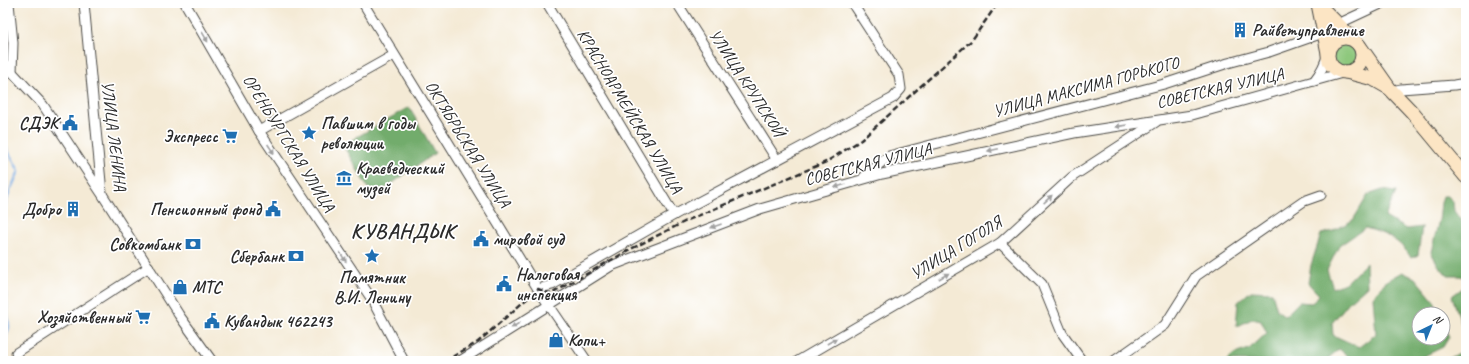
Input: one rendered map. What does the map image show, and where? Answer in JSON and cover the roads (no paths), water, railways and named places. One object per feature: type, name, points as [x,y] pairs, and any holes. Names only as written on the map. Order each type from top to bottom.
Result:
[{"type":"main road","points":[[1317,4],[1359,45],[1391,90],[1412,112],[1466,177]]},
{"type":"main road","points":[[1317,4],[1328,53],[1328,60],[1332,66],[1340,72],[1351,71],[1358,67],[1362,59],[1362,52],[1359,45],[1353,40],[1346,38],[1337,40],[1330,47],[1328,53]]},
{"type":"main road","points":[[1346,72],[1372,79],[1382,83],[1391,90]]},
{"type":"street","points":[[9,3],[13,43],[12,72]]},
{"type":"street","name":"УЛИЦА ЛЕНИНА","points":[[84,3],[102,194],[149,268],[212,361]]},
{"type":"street","name":"ОРЕНБУРГСКАЯ УЛИЦА","points":[[185,3],[259,131],[371,298],[404,361]]},
{"type":"street","name":"ОКТЯБРЬСКАЯ УЛИЦА","points":[[363,3],[538,289],[587,361]]},
{"type":"street","name":"КРАСНОАРМЕЙСКАЯ УЛИЦА","points":[[547,3],[674,215]]},
{"type":"street","name":"УЛИЦА КРУПСКОЙ","points":[[677,3],[777,160]]},
{"type":"street","points":[[538,289],[552,285],[674,215],[893,98],[901,89],[899,75],[852,3]]},
{"type":"street","points":[[1338,24],[1383,3]]},
{"type":"street","name":"УЛИЦА МАКСИМА ГОРЬКОГО","points":[[862,180],[889,156],[1164,84],[1228,63],[1269,52],[1323,33]]},
{"type":"street","points":[[1314,81],[1322,70],[1328,53]]},
{"type":"street","points":[[259,131],[394,55]]},
{"type":"street","points":[[3,67],[12,72],[43,105],[102,194]]},
{"type":"street","name":"СОВЕТСКАЯ УЛИЦА","points":[[460,361],[611,266],[760,209],[882,174],[1074,133],[1192,115],[1346,72]]},
{"type":"street","points":[[1391,90],[1466,83]]},
{"type":"street","name":"УЛИЦА ГОГОЛЯ","points":[[798,361],[1000,243],[1072,177],[1160,120]]},
{"type":"street","points":[[1114,361],[1165,325],[1196,276],[1304,201],[1321,195]]},
{"type":"street","points":[[1000,243],[1042,284],[1062,333],[1082,361]]},
{"type":"street","points":[[16,353],[149,268]]},
{"type":"waterway","points":[[3,142],[19,171],[9,193],[3,212]]},
{"type":"waterway","points":[[3,271],[9,327],[3,348]]},
{"type":"railway","points":[[445,361],[478,342],[538,289],[551,294],[631,249],[688,220],[826,162],[861,140],[972,40],[998,3]]},
{"type":"place","name":"Райветуправление","points":[[1240,30]]},
{"type":"place","name":"СДЭК","points":[[70,123]]},
{"type":"place","name":"Павшим в годы революции","points":[[309,133]]},
{"type":"place","name":"Экспресс","points":[[230,136]]},
{"type":"place","name":"Краеведческий музей","points":[[344,178]]},
{"type":"place","name":"Добро","points":[[73,209]]},
{"type":"place","name":"Пенсионный фонд","points":[[273,209]]},
{"type":"place","name":"мировой суд","points":[[481,239]]},
{"type":"place","name":"Совкомбанк","points":[[193,244]]},
{"type":"place","name":"Сбербанк","points":[[296,256]]},
{"type":"place","name":"Памятник В.И. Ленину","points":[[372,256]]},
{"type":"place","name":"Налоговая инспекция","points":[[504,284]]},
{"type":"place","name":"МТС","points":[[180,287]]},
{"type":"place","name":"Хозяйственный","points":[[143,317]]},
{"type":"place","name":"Кувандык 462243","points":[[212,321]]},
{"type":"place","name":"Копи+","points":[[556,340]]},
{"type":"district","name":"КУВАНДЫК","points":[[403,231]]}]
